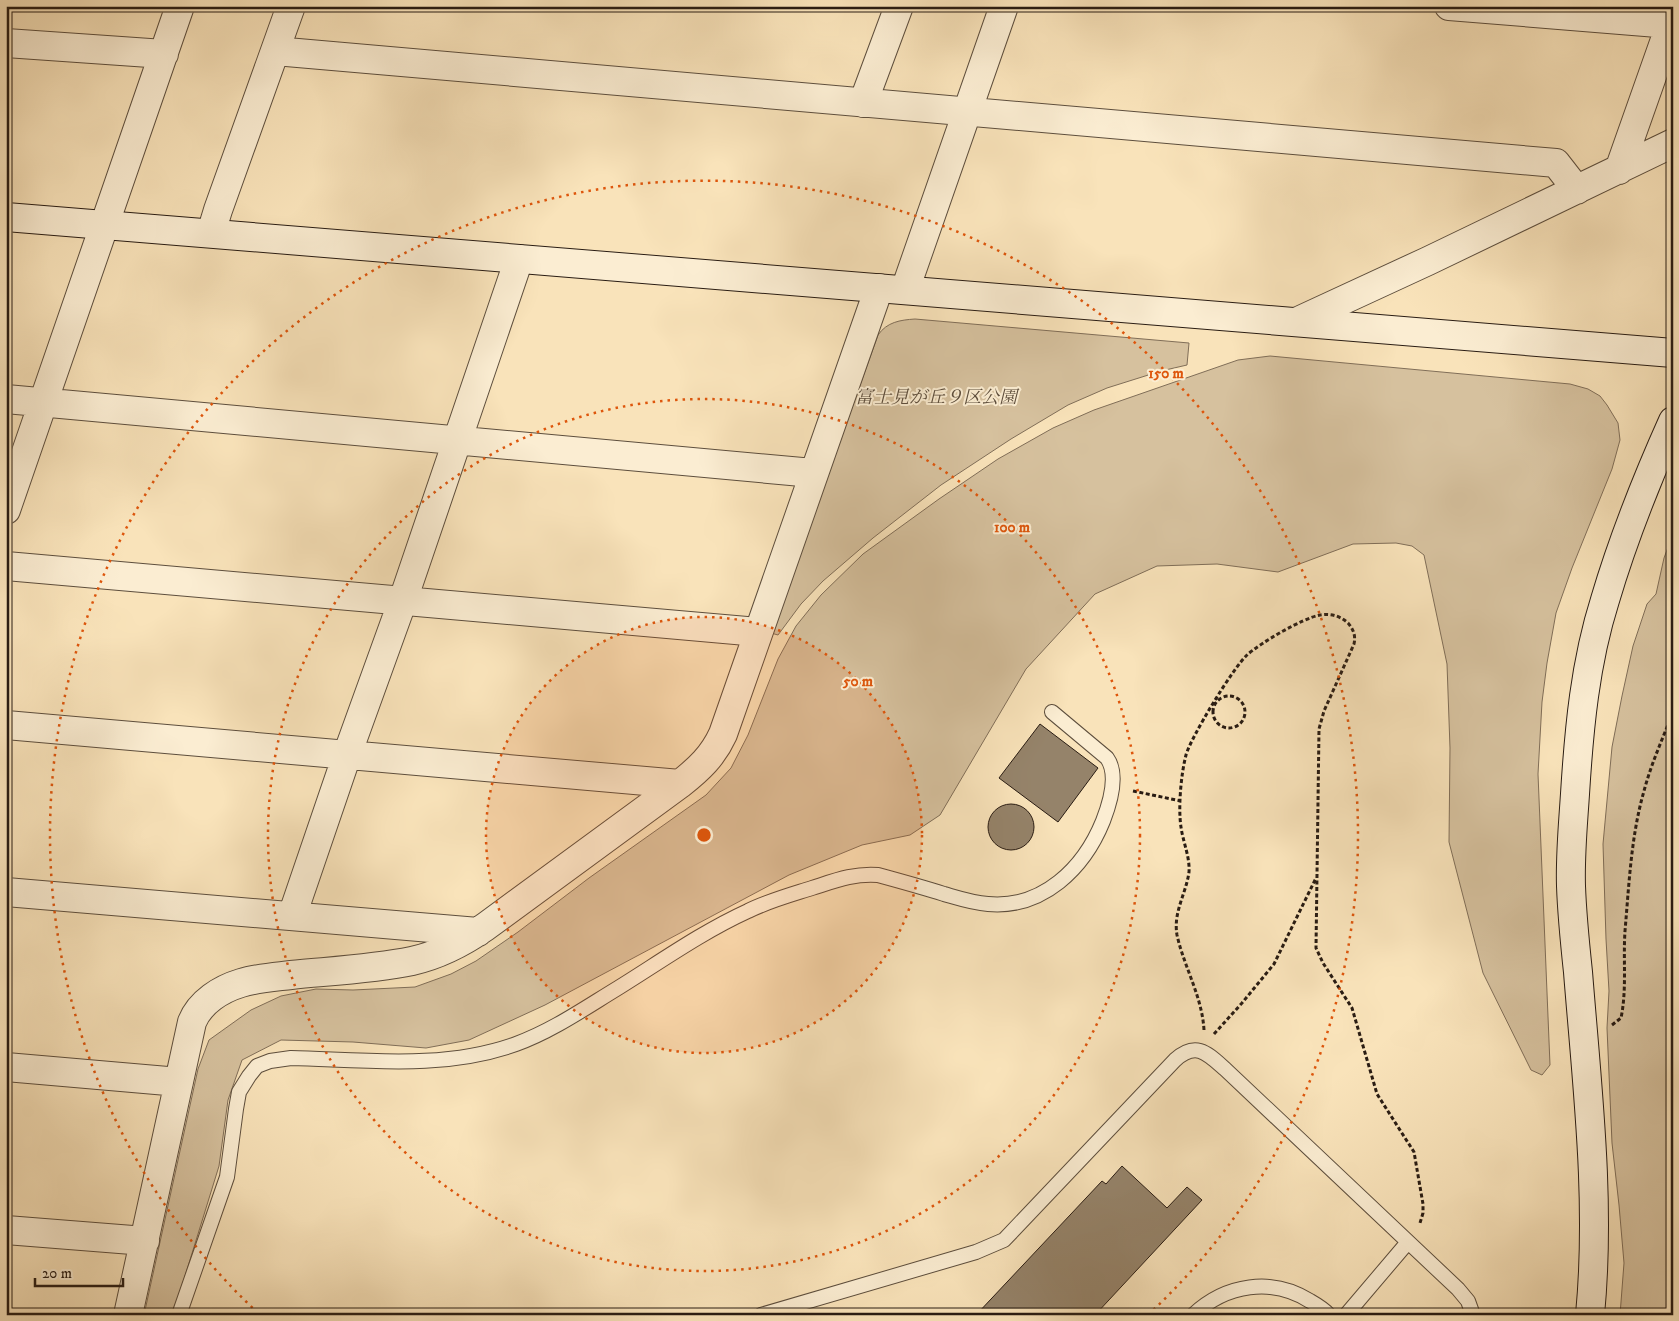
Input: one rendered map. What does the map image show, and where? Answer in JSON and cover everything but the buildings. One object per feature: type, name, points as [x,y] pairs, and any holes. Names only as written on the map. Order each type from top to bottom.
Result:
[{"type":"street","points":[[6,510],[180,6]]},
{"type":"street","points":[[211,234],[291,6]]},
{"type":"street","points":[[863,103],[899,6]]},
{"type":"street","points":[[128,1315],[179,1082],[196,1012],[202,1004],[240,983],[413,960],[448,949],[478,932],[680,784],[697,771],[716,748],[723,734],[814,473],[967,112],[1004,6]]},
{"type":"street","points":[[1449,6],[1671,20],[1619,170]]},
{"type":"street","points":[[6,43],[164,54]]},
{"type":"street","points":[[276,52],[1556,163],[1577,190]]},
{"type":"street","points":[[1296,322],[1673,143]]},
{"type":"street","points":[[6,217],[1673,353]]},
{"type":"street","points":[[292,916],[403,600],[519,258]]},
{"type":"street","points":[[6,398],[814,473]]},
{"type":"street","points":[[1590,1315],[1593,1289],[1594,1213],[1587,1090],[1571,885],[1578,759],[1585,693],[1596,631],[1604,601],[1652,469],[1673,421]]},
{"type":"street","points":[[6,566],[758,632]]},
{"type":"street","points":[[6,725],[680,784]]},
{"type":"street","points":[[6,892],[478,932]]},
{"type":"street","points":[[6,1067],[179,1082]]},
{"type":"street","points":[[6,1230],[145,1241]]},
{"type":"lane","points":[[178,1315],[227,1177],[239,1092],[258,1066],[270,1061],[291,1058],[427,1061],[486,1054],[541,1033],[574,1015],[700,937],[746,912],[774,900],[845,877],[865,874],[878,875],[969,901],[989,904],[1007,904],[1044,893],[1076,869],[1099,831],[1113,788],[1111,766],[1107,758],[1052,712]]},
{"type":"lane","points":[[761,1315],[976,1252],[1004,1240],[1175,1060],[1183,1053],[1200,1050],[1207,1053],[1225,1069],[1458,1290],[1468,1301],[1473,1315]]},
{"type":"lane","points":[[1346,1315],[1408,1242]]},
{"type":"lane","points":[[1193,1315],[1204,1305],[1233,1290],[1266,1286],[1297,1293],[1325,1310],[1329,1315]]},
{"type":"path","points":[[1200,1050],[1204,1034],[1203,1014],[1176,926],[1177,912],[1189,870],[1181,829],[1181,801],[1186,755],[1213,705],[1237,667],[1247,656],[1302,621],[1320,615],[1332,614],[1343,619],[1352,628],[1355,638],[1324,712],[1319,729],[1316,948],[1322,963],[1352,1008],[1377,1094],[1409,1142],[1417,1160],[1423,1213],[1421,1221],[1408,1242]]},
{"type":"path","points":[[1228,695],[1238,698],[1245,707],[1243,720],[1237,726],[1223,727],[1216,722],[1213,714],[1213,705],[1221,697],[1228,695]]},
{"type":"path","points":[[1607,1028],[1621,1018],[1624,1003],[1625,934],[1630,877],[1636,830],[1644,791],[1673,712]]},
{"type":"path","points":[[1129,790],[1181,801]]},
{"type":"path","points":[[1200,1050],[1274,964],[1318,875]]},
{"type":"green space","name":"富士見が丘９区公園","points":[[915,319],[1189,343],[1187,365],[1107,388],[1068,405],[1011,439],[941,485],[873,538],[823,581],[801,604],[778,635],[771,633],[878,335],[885,327],[894,322]]},
{"type":"green space","points":[[1270,356],[1570,384],[1588,389],[1600,396],[1618,423],[1620,440],[1612,469],[1556,613],[1542,702],[1538,774],[1550,1065],[1542,1075],[1531,1070],[1483,973],[1449,842],[1450,748],[1447,664],[1424,555],[1412,546],[1396,543],[1353,544],[1278,572],[1217,564],[1157,566],[1095,594],[1026,669],[940,815],[910,835],[862,845],[789,875],[545,1005],[469,1040],[426,1048],[353,1042],[281,1040],[242,1060],[228,1100],[219,1166],[173,1315],[144,1315],[198,1069],[209,1040],[251,1010],[281,996],[316,989],[353,990],[415,987],[451,974],[476,961],[706,795],[731,768],[748,735],[778,659],[796,626],[821,595],[863,554],[998,459],[1053,428],[1094,410],[1238,360]]},
{"type":"green space","points":[[1673,534],[1673,1315],[1620,1315],[1624,1263],[1612,1143],[1607,1028],[1609,991],[1603,844],[1612,747],[1633,646],[1647,604],[1656,594],[1664,558]]}]
